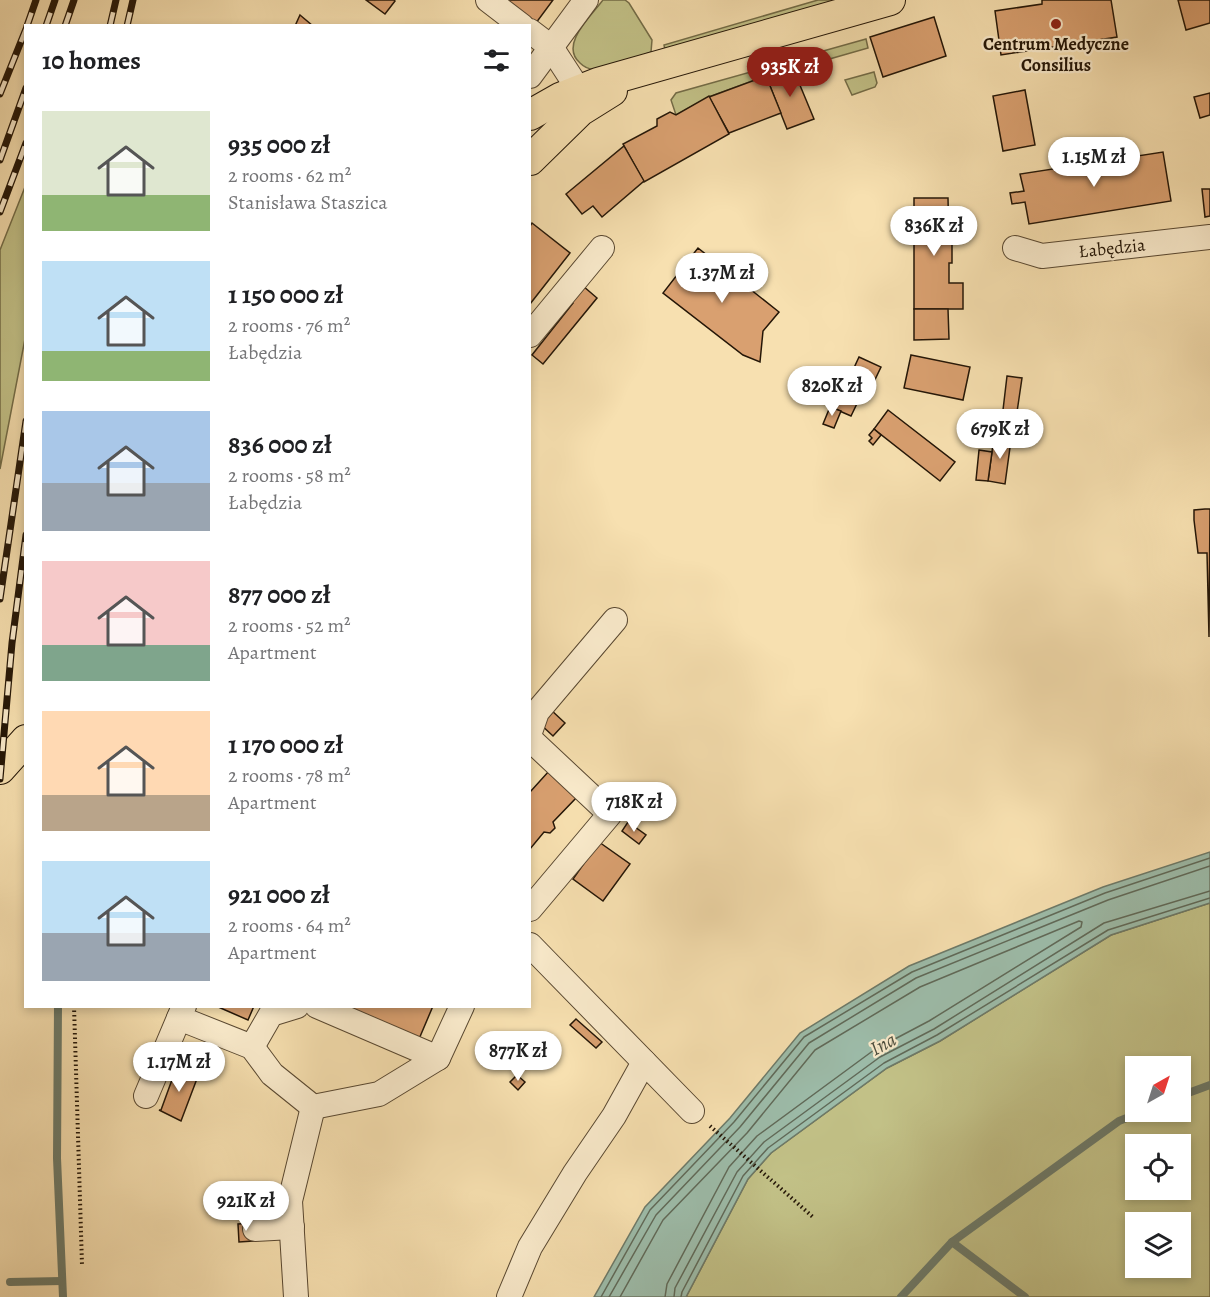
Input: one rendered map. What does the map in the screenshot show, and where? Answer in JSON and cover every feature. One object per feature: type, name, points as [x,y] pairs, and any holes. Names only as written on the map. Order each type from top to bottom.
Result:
[{"type":"main road","points":[[531,114],[560,98],[584,98],[646,70],[890,0]]},
{"type":"main road","points":[[531,159],[557,133],[584,98]]},
{"type":"main road","points":[[0,769],[24,742]]},
{"type":"street","points":[[488,0],[519,24]]},
{"type":"street","points":[[531,75],[586,0]]},
{"type":"street","points":[[531,32],[551,47],[584,98]]},
{"type":"street","name":"Łabędzia","points":[[1015,248],[1042,256],[1210,237]]},
{"type":"street","points":[[531,334],[602,248]]},
{"type":"street","points":[[531,729],[537,712],[615,620]]},
{"type":"street","points":[[531,740],[610,814],[531,908]]},
{"type":"street","points":[[531,946],[692,1111]]},
{"type":"street","points":[[252,1047],[271,1014],[290,1008]]},
{"type":"street","points":[[322,1008],[438,1059]]},
{"type":"street","points":[[146,1096],[181,1012],[252,1047],[272,1074],[313,1107],[379,1095],[438,1059],[461,1008]]},
{"type":"street","points":[[509,1297],[530,1247],[614,1116],[644,1062]]},
{"type":"street","points":[[296,1297],[290,1201],[313,1107]]},
{"type":"street","points":[[255,1229],[292,1227]]},
{"type":"path","points":[[74,1008],[82,1265]]},
{"type":"path","points":[[692,1111],[813,1217]]},
{"type":"shaded area","points":[[603,0],[625,0],[629,3],[652,40],[651,52],[603,68],[590,69],[580,63],[574,56],[575,39]]},
{"type":"shaded area","points":[[818,0],[841,0],[665,50],[664,45]]},
{"type":"shaded area","points":[[866,39],[868,48],[819,62],[816,53]]},
{"type":"shaded area","points":[[800,58],[803,68],[795,71],[792,66],[709,97],[676,115],[671,100],[676,93]]},
{"type":"shaded area","points":[[874,72],[877,83],[875,87],[852,95],[845,80]]},
{"type":"shaded area","points":[[24,190],[24,344],[0,469],[0,250]]},
{"type":"shaded area","points":[[1210,903],[1210,1297],[686,1297],[748,1179],[771,1153],[887,1068],[940,1041],[1111,935]]},
{"type":"water","name":"Ina","points":[[1210,852],[1210,903],[1111,935],[940,1041],[887,1068],[771,1153],[748,1179],[686,1297],[594,1297],[645,1207],[730,1118],[800,1033],[909,966],[1103,887]]},
{"type":"building","points":[[366,0],[394,0],[395,1],[385,14]]},
{"type":"building","points":[[507,0],[553,0],[536,23]]},
{"type":"building","name":"Centrum Medyczne Consilius","points":[[1042,0],[1111,0],[1117,37],[1001,55],[995,11],[1042,4]]},
{"type":"building","points":[[1178,0],[1210,0],[1210,23],[1186,30]]},
{"type":"building","points":[[300,15],[311,24],[296,24]]},
{"type":"building","points":[[934,17],[946,56],[883,77],[870,37]]},
{"type":"building","points":[[792,66],[814,119],[787,129],[766,76]]},
{"type":"building","points":[[766,76],[781,113],[729,133],[709,97]]},
{"type":"building","points":[[1025,90],[1035,145],[1003,151],[993,96]]},
{"type":"building","points":[[1210,93],[1210,115],[1200,118],[1194,97]]},
{"type":"building","points":[[709,96],[729,134],[644,182],[623,144],[657,126],[657,119],[670,112],[676,115]]},
{"type":"building","points":[[624,146],[644,181],[602,217],[593,206],[582,214],[566,194]]},
{"type":"building","points":[[1163,152],[1171,201],[1029,224],[1025,202],[1012,204],[1010,193],[1024,191],[1020,174]]},
{"type":"building","points":[[1202,189],[1210,189],[1210,216],[1205,217]]},
{"type":"building","points":[[914,198],[948,198],[949,244],[952,244],[949,283],[963,283],[963,309],[914,309]]},
{"type":"building","points":[[532,223],[570,253],[531,303]]},
{"type":"building","points":[[698,248],[779,312],[763,331],[760,362],[743,355],[663,293]]},
{"type":"building","points":[[583,286],[597,298],[543,364],[532,355],[573,303],[571,301]]},
{"type":"building","points":[[914,309],[948,309],[949,339],[914,340]]},
{"type":"building","points":[[911,355],[970,367],[963,400],[904,388]]},
{"type":"building","points":[[859,357],[881,367],[869,392],[864,389],[851,416],[835,409]]},
{"type":"building","points":[[1007,376],[1022,378],[1017,412],[1003,410]]},
{"type":"building","points":[[830,407],[841,411],[834,428],[823,424]]},
{"type":"building","points":[[888,410],[955,462],[940,481],[874,429]]},
{"type":"building","points":[[874,429],[881,435],[873,445],[869,441],[872,438],[869,435]]},
{"type":"building","points":[[994,437],[1011,440],[1005,484],[988,481]]},
{"type":"building","points":[[979,450],[992,452],[988,481],[976,480]]},
{"type":"building","points":[[1210,509],[1209,637],[1207,553],[1198,553],[1194,510]]},
{"type":"building","points":[[550,709],[565,723],[553,736],[538,722]]},
{"type":"building","points":[[549,771],[577,797],[553,822],[555,828],[550,833],[544,832],[531,848],[531,791]]},
{"type":"building","points":[[628,822],[646,835],[639,844],[622,831]]},
{"type":"building","points":[[599,842],[630,864],[603,901],[573,879]]},
{"type":"building","points":[[221,1008],[253,1008],[248,1020]]},
{"type":"building","points":[[349,1008],[432,1008],[419,1039]]},
{"type":"building","points":[[576,1019],[602,1042],[596,1048],[570,1025]]},
{"type":"building","points":[[177,1066],[200,1076],[198,1076],[181,1121],[159,1110],[161,1110]]},
{"type":"building","points":[[517,1075],[525,1082],[518,1090],[510,1082]]},
{"type":"building","points":[[253,1223],[253,1241],[239,1242],[238,1224]]},
{"type":"waterway","points":[[58,1008],[57,1158],[63,1297]]},
{"type":"waterway","points":[[1191,1092],[1210,1085]]},
{"type":"waterway","points":[[901,1297],[952,1242],[1125,1119]]},
{"type":"waterway","points":[[952,1242],[1025,1297]]},
{"type":"waterway","points":[[10,1282],[62,1281]]},
{"type":"railway","points":[[28,24],[36,0]]},
{"type":"railway","points":[[47,24],[55,0]]},
{"type":"railway","points":[[66,24],[74,0]]},
{"type":"railway","points":[[110,24],[116,0]]},
{"type":"railway","points":[[127,24],[133,0]]},
{"type":"railway","points":[[0,94],[24,34]]},
{"type":"railway","points":[[0,160],[24,94]]},
{"type":"railway","points":[[0,212],[24,148]]},
{"type":"railway","points":[[0,599],[24,435]]},
{"type":"railway","points":[[0,779],[12,643],[24,550]]},
{"type":"place","name":"Centrum Medyczne Consilius","points":[[1056,24]]}]
